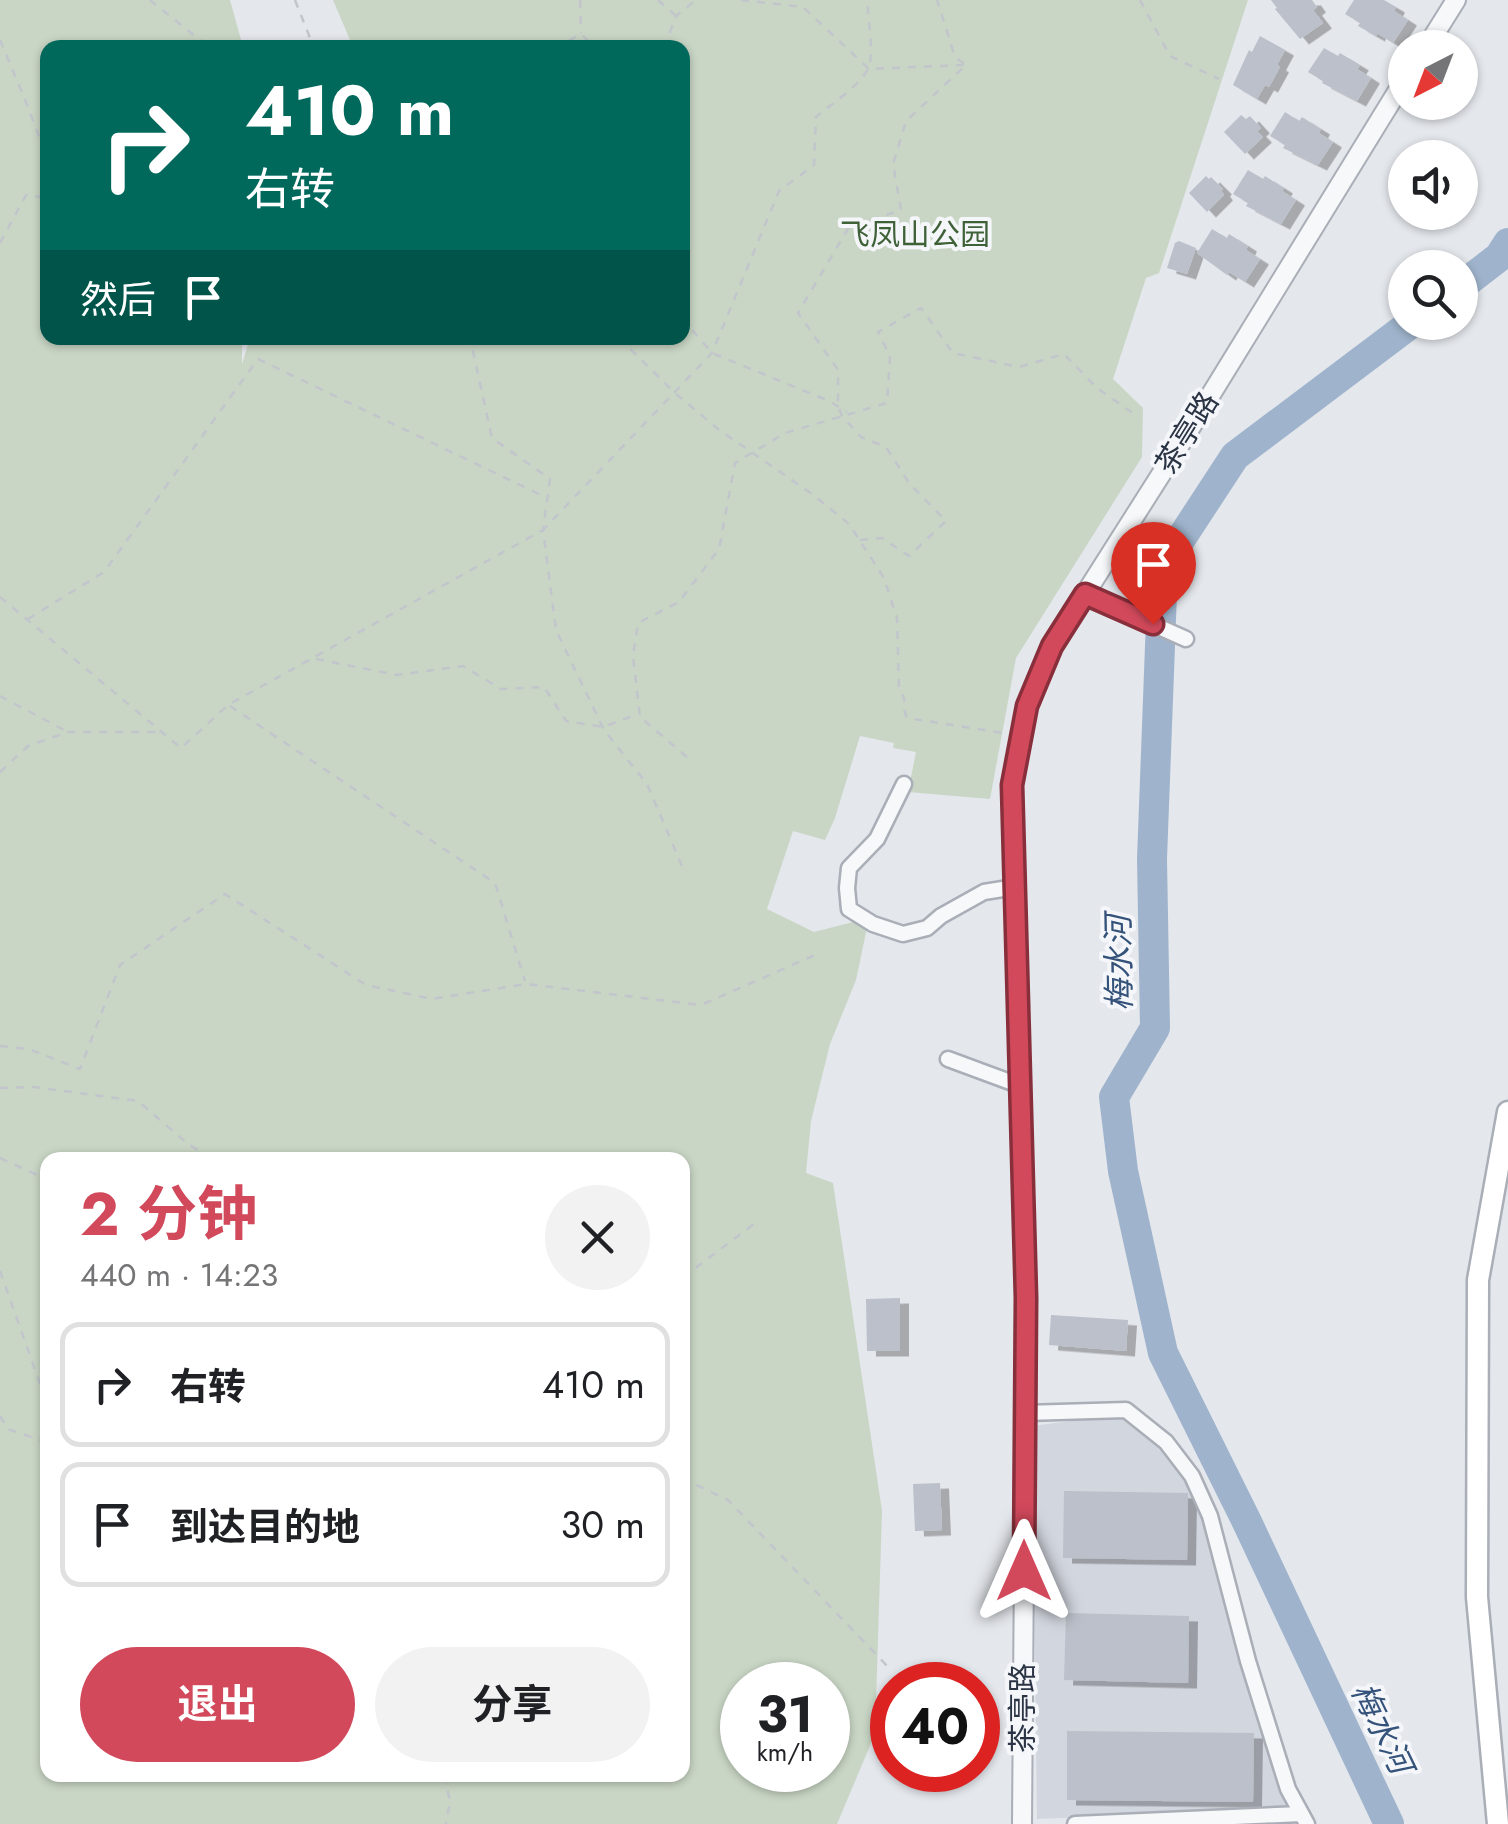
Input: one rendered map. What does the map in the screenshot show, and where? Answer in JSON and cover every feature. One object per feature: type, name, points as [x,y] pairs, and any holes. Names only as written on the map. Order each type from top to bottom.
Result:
[{"type":"main road","points":[[1498,1824],[1477,1597],[1478,1280],[1508,1112]]},
{"type":"street","points":[[1437,30],[1456,0]]},
{"type":"street","name":"茶亭路","points":[[1022,1824],[1026,1298],[1012,785],[1027,706],[1052,646],[1388,106]]},
{"type":"street","points":[[1085,594],[1186,639]]},
{"type":"street","points":[[904,784],[877,839],[849,868],[849,909],[874,924],[903,934],[927,928],[984,892],[1015,887]]},
{"type":"street","points":[[948,1060],[1021,1086]]},
{"type":"street","points":[[1024,1413],[1126,1410],[1166,1442],[1192,1476],[1210,1516],[1248,1661],[1288,1788],[1304,1819],[1075,1824]]},
{"type":"path","points":[[150,0],[200,40]]},
{"type":"path","points":[[294,0],[311,40]]},
{"type":"path","points":[[580,0],[581,34],[587,40]]},
{"type":"path","points":[[658,0],[676,16]]},
{"type":"path","points":[[667,40],[676,16],[696,0]]},
{"type":"path","points":[[740,0],[804,7],[869,69],[966,66]]},
{"type":"path","points":[[0,597],[181,748],[228,705],[544,530],[712,353],[779,191],[814,166],[816,117],[869,69],[866,0]]},
{"type":"path","points":[[937,0],[956,57],[966,66]]},
{"type":"path","points":[[1140,0],[1170,56],[1218,79]]},
{"type":"path","points":[[570,40],[581,34]]},
{"type":"path","points":[[0,40],[40,139]]},
{"type":"path","points":[[860,540],[882,538],[909,556],[946,521],[910,483],[886,447],[862,437],[842,416],[838,406],[838,370],[798,314],[849,228],[901,210],[893,164],[906,120],[966,66]]},
{"type":"path","points":[[0,243],[26,195],[40,197]]},
{"type":"path","points":[[688,757],[640,717],[632,656],[638,624],[679,602],[718,550],[735,463],[785,433],[887,403],[890,356],[878,332],[922,308],[953,353],[1019,366],[1064,354],[1098,388],[1133,412]]},
{"type":"path","points":[[690,327],[712,353],[830,401],[850,414]]},
{"type":"path","points":[[472,345],[492,438],[550,479],[544,530],[556,630],[603,727],[647,784],[682,866]]},
{"type":"path","points":[[626,345],[718,429],[849,524],[884,578],[897,618],[899,689],[906,698],[906,718],[1002,734]]},
{"type":"path","points":[[26,619],[104,572],[258,360],[548,498]]},
{"type":"path","points":[[314,658],[396,674],[462,666],[500,689],[544,687],[566,720],[603,727],[640,714]]},
{"type":"path","points":[[0,696],[68,732]]},
{"type":"path","points":[[228,705],[495,883],[526,984]]},
{"type":"path","points":[[0,772],[28,746],[68,732],[162,732]]},
{"type":"path","points":[[0,1046],[28,1049],[80,1068],[120,965],[225,894],[366,985],[432,999],[526,984],[702,1004],[815,955]]},
{"type":"path","points":[[0,1088],[34,1087],[138,1100],[201,1152]]},
{"type":"path","points":[[0,1158],[40,1176]]},
{"type":"path","points":[[690,1273],[754,1224]]},
{"type":"path","points":[[0,1271],[40,1384]]},
{"type":"path","points":[[0,1416],[8,1428],[40,1441]]},
{"type":"path","points":[[690,1482],[728,1500],[882,1662]]},
{"type":"path","points":[[446,1782],[450,1801],[446,1824]]},
{"type":"shaded area","points":[[1127,1414],[1164,1444],[1187,1474],[1216,1555],[1289,1809],[1037,1819],[1032,1426]]},
{"type":"green space","name":"飞凤山公园","points":[[0,0],[230,0],[241,40],[40,40],[40,345],[242,345],[242,364],[248,345],[690,345],[690,40],[350,40],[333,0],[1248,0],[1159,273],[1146,278],[1113,379],[1143,408],[1142,457],[1016,658],[990,799],[908,792],[916,752],[860,736],[825,840],[793,831],[767,909],[814,932],[869,918],[856,980],[830,1044],[811,1121],[806,1173],[833,1183],[882,1511],[877,1662],[870,1662],[870,1746],[837,1824],[0,1824]]},
{"type":"building","points":[[1271,0],[1312,0],[1317,7],[1313,10],[1323,23],[1300,39]]},
{"type":"building","points":[[1354,0],[1384,0],[1408,20],[1401,30],[1388,30],[1388,40],[1358,26],[1360,23],[1345,14]]},
{"type":"building","points":[[1260,36],[1285,50],[1269,87],[1265,85],[1257,99],[1233,85]]},
{"type":"building","points":[[1324,48],[1360,65],[1357,69],[1371,78],[1357,101],[1308,72]]},
{"type":"building","points":[[1285,112],[1299,121],[1302,117],[1333,142],[1318,165],[1283,148],[1285,145],[1270,136]]},
{"type":"building","points":[[1241,115],[1246,119],[1250,116],[1261,128],[1257,131],[1263,137],[1245,154],[1224,132]]},
{"type":"building","points":[[1248,170],[1263,179],[1265,176],[1296,200],[1281,224],[1246,206],[1248,203],[1233,194]]},
{"type":"building","points":[[1206,176],[1223,189],[1224,195],[1207,212],[1189,193]]},
{"type":"building","points":[[1212,229],[1227,238],[1229,234],[1260,259],[1245,282],[1229,272],[1227,275],[1197,253]]},
{"type":"building","points":[[1179,241],[1196,248],[1187,274],[1167,268]]},
{"type":"building","points":[[900,1298],[900,1351],[867,1351],[866,1299]]},
{"type":"building","points":[[1051,1315],[1128,1320],[1126,1351],[1049,1345]]},
{"type":"building","points":[[940,1483],[942,1530],[915,1531],[913,1484]]},
{"type":"building","points":[[1064,1491],[1188,1493],[1187,1560],[1063,1558]]},
{"type":"building","points":[[1066,1613],[1189,1616],[1188,1683],[1064,1680]]},
{"type":"building","points":[[1067,1731],[1254,1733],[1253,1802],[1067,1800]]},
{"type":"waterway","name":"梅水河","points":[[1478,273],[1499,257],[1508,243]]},
{"type":"waterway","name":"梅水河","points":[[1389,340],[1235,456],[1163,566],[1152,859],[1155,1028],[1114,1097],[1123,1171],[1163,1353],[1389,1824]]},
{"type":"route","points":[[1024,1571],[1026,1298],[1012,785],[1027,706],[1052,646],[1085,594],[1153,624]]}]
